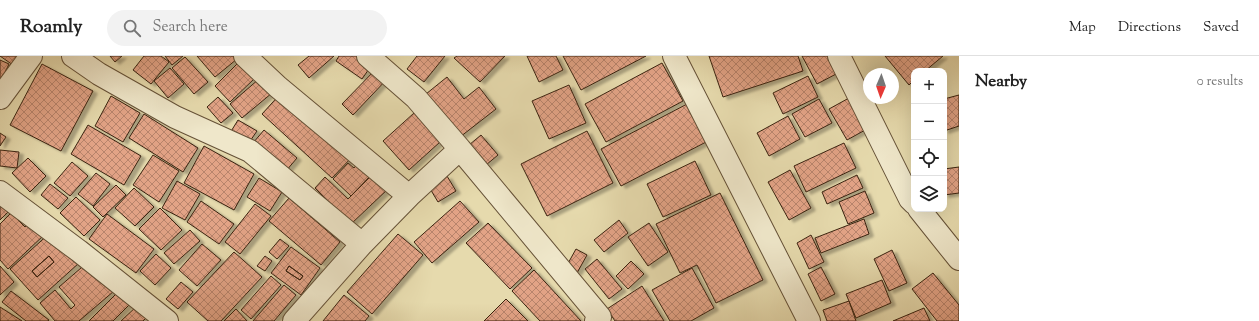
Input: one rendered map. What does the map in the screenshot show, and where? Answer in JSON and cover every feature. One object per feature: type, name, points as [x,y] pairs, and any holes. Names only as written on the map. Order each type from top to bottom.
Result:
[{"type":"street","points":[[0,98],[31,56]]},
{"type":"street","points":[[72,56],[99,74],[175,117],[250,151],[362,244]]},
{"type":"street","points":[[245,56],[278,87],[409,196]]},
{"type":"street","points":[[368,56],[416,98],[460,149],[600,317],[596,321]]},
{"type":"street","points":[[674,56],[809,321]]},
{"type":"street","points":[[840,56],[911,198]]},
{"type":"street","points":[[294,321],[362,244],[409,196],[460,149]]},
{"type":"street","points":[[0,192],[79,251],[167,321]]},
{"type":"street","points":[[920,212],[959,259]]},
{"type":"building","points":[[0,56],[20,56],[13,65]]},
{"type":"building","points":[[110,56],[122,56],[115,62]]},
{"type":"building","points":[[144,56],[161,56],[169,62],[151,84],[133,70]]},
{"type":"building","points":[[165,56],[183,56],[172,65]]},
{"type":"building","points":[[197,56],[235,56],[237,59],[215,77]]},
{"type":"building","points":[[309,56],[334,56],[309,78],[298,65]]},
{"type":"building","points":[[339,56],[357,56],[371,66],[362,79],[336,61]]},
{"type":"building","points":[[417,56],[445,56],[424,82],[407,69]]},
{"type":"building","points":[[457,56],[505,56],[480,82],[454,58]]},
{"type":"building","points":[[527,56],[556,56],[563,70],[539,82]]},
{"type":"building","points":[[563,56],[646,56],[581,90]]},
{"type":"building","points":[[709,56],[798,56],[803,71],[723,97]]},
{"type":"building","points":[[802,56],[830,56],[838,73],[817,84]]},
{"type":"building","points":[[885,56],[943,56],[929,68],[911,68],[911,83],[909,85],[899,73],[899,68],[895,68]]},
{"type":"building","points":[[185,57],[208,82],[194,94],[172,68]]},
{"type":"building","points":[[0,60],[9,64],[0,83]]},
{"type":"building","points":[[239,62],[255,78],[230,102],[215,86]]},
{"type":"building","points":[[662,63],[683,101],[606,142],[585,104]]},
{"type":"building","points":[[42,64],[93,91],[61,151],[10,125]]},
{"type":"building","points":[[170,68],[184,84],[168,98],[154,81]]},
{"type":"building","points":[[377,68],[388,78],[353,115],[342,104]]},
{"type":"building","points":[[808,76],[818,97],[783,114],[773,93]]},
{"type":"building","points":[[447,77],[464,99],[479,87],[496,109],[460,137],[426,94]]},
{"type":"building","points":[[259,79],[272,93],[242,118],[230,104]]},
{"type":"building","points":[[569,85],[586,123],[549,139],[532,101]]},
{"type":"building","points":[[282,92],[353,156],[332,178],[262,114]]},
{"type":"building","points":[[959,95],[959,126],[947,130],[947,104],[947,98]]},
{"type":"building","points":[[111,96],[140,113],[123,142],[95,126]]},
{"type":"building","points":[[218,97],[233,113],[221,123],[207,107]]},
{"type":"building","points":[[849,98],[867,129],[847,140],[829,109]]},
{"type":"building","points":[[819,99],[832,123],[805,137],[792,114]]},
{"type":"building","points":[[689,103],[708,141],[621,186],[601,149]]},
{"type":"building","points":[[414,113],[440,142],[409,170],[383,141]]},
{"type":"building","points":[[144,114],[198,148],[183,172],[129,138]]},
{"type":"building","points":[[788,116],[800,139],[769,156],[757,133]]},
{"type":"building","points":[[238,120],[257,131],[248,144],[230,133]]},
{"type":"building","points":[[88,125],[141,156],[124,185],[71,154]]},
{"type":"building","points":[[264,130],[297,158],[286,171],[253,143]]},
{"type":"building","points":[[587,131],[613,183],[547,216],[521,164]]},
{"type":"building","points":[[0,133],[6,137],[0,146]]},
{"type":"building","points":[[481,135],[498,155],[486,165],[469,145]]},
{"type":"building","points":[[844,143],[856,168],[806,192],[794,166]]},
{"type":"building","points":[[204,146],[254,174],[234,210],[184,183]]},
{"type":"building","points":[[0,150],[19,152],[17,168],[0,166]]},
{"type":"building","points":[[153,155],[179,171],[159,202],[133,185]]},
{"type":"building","points":[[28,158],[46,176],[30,192],[12,173]]},
{"type":"building","points":[[695,161],[711,195],[663,217],[647,184]]},
{"type":"building","points":[[72,162],[88,176],[70,196],[54,183]]},
{"type":"building","points":[[359,162],[372,174],[351,196],[333,179],[348,163],[354,168]]},
{"type":"building","points":[[959,167],[959,193],[947,195],[947,169]]},
{"type":"building","points":[[790,170],[811,208],[789,220],[768,182]]},
{"type":"building","points":[[96,173],[110,184],[93,206],[78,194]]},
{"type":"building","points":[[373,174],[388,189],[351,224],[315,188],[325,177],[348,199]]},
{"type":"building","points":[[857,175],[863,188],[827,204],[822,192]]},
{"type":"building","points":[[447,176],[456,191],[438,202],[429,187]]},
{"type":"building","points":[[259,178],[282,192],[270,211],[247,197]]},
{"type":"building","points":[[177,181],[200,194],[185,220],[162,208]]},
{"type":"building","points":[[50,184],[68,198],[58,209],[41,195]]},
{"type":"building","points":[[116,185],[126,195],[103,217],[93,207]]},
{"type":"building","points":[[134,188],[154,207],[135,226],[115,208]]},
{"type":"building","points":[[865,191],[874,213],[848,224],[839,202]]},
{"type":"building","points":[[720,193],[763,280],[716,303],[697,265],[680,273],[656,224]]},
{"type":"building","points":[[76,197],[100,220],[84,236],[60,213]]},
{"type":"building","points":[[289,198],[340,242],[321,265],[269,221]]},
{"type":"building","points":[[201,201],[234,224],[219,244],[187,222]]},
{"type":"building","points":[[460,201],[479,222],[432,263],[414,242]]},
{"type":"building","points":[[0,202],[9,211],[0,220]]},
{"type":"building","points":[[255,204],[271,216],[240,254],[225,242]]},
{"type":"building","points":[[160,208],[182,230],[161,250],[139,229]]},
{"type":"building","points":[[11,213],[25,227],[32,221],[45,234],[8,269],[0,260],[0,224]]},
{"type":"building","points":[[107,214],[154,249],[136,273],[89,239]]},
{"type":"building","points":[[864,219],[869,234],[821,253],[815,238]]},
{"type":"building","points":[[619,220],[628,233],[604,252],[594,240]]},
{"type":"building","points":[[488,223],[532,268],[510,289],[466,243]]},
{"type":"building","points":[[649,223],[668,252],[648,266],[628,237]]},
{"type":"building","points":[[190,230],[200,241],[174,264],[164,253]]},
{"type":"building","points":[[51,232],[79,263],[38,300],[10,269]],"holes":[[[49,256],[54,262],[37,277],[32,271]]]},
{"type":"building","points":[[398,234],[423,255],[372,314],[347,292]]},
{"type":"building","points":[[811,235],[824,262],[809,269],[797,243]]},
{"type":"building","points":[[280,239],[289,246],[277,259],[269,252]]},
{"type":"building","points":[[202,244],[221,260],[197,286],[179,270]]},
{"type":"building","points":[[291,247],[320,268],[301,295],[271,273]],"holes":[[[289,266],[303,276],[300,280],[286,271]]]},
{"type":"building","points":[[576,249],[587,255],[577,273],[566,267]]},
{"type":"building","points":[[892,250],[907,283],[889,291],[874,259]]},
{"type":"building","points":[[234,252],[262,277],[221,321],[208,321],[187,302]]},
{"type":"building","points":[[156,254],[171,268],[155,285],[140,271]]},
{"type":"building","points":[[49,256],[54,262],[37,277],[32,271]]},
{"type":"building","points":[[265,256],[272,261],[265,271],[257,266]]},
{"type":"building","points":[[597,259],[622,289],[609,299],[585,269]]},
{"type":"building","points":[[89,261],[114,291],[79,321],[55,321],[40,303],[55,290],[71,309],[75,305],[59,287]]},
{"type":"building","points":[[631,261],[644,274],[628,289],[616,276]]},
{"type":"building","points":[[0,266],[14,282],[0,295]]},
{"type":"building","points":[[289,266],[303,276],[300,280],[286,271]]},
{"type":"building","points":[[821,267],[835,294],[821,301],[808,274]]},
{"type":"building","points":[[692,268],[714,308],[691,321],[670,321],[652,290]]},
{"type":"building","points":[[534,270],[581,321],[540,321],[512,291]]},
{"type":"building","points":[[933,273],[959,305],[959,321],[937,321],[912,289]]},
{"type":"building","points":[[271,276],[281,285],[251,319],[241,310]]},
{"type":"building","points":[[882,280],[891,303],[856,318],[846,294]]},
{"type":"building","points":[[181,282],[193,292],[178,309],[166,299]]},
{"type":"building","points":[[284,285],[296,295],[274,321],[253,321]]},
{"type":"building","points":[[642,286],[664,321],[615,321],[607,309]]},
{"type":"building","points":[[11,291],[49,320],[26,321],[2,302]]},
{"type":"building","points":[[118,292],[130,304],[113,321],[89,321]]},
{"type":"building","points":[[344,295],[369,316],[365,321],[323,321]]},
{"type":"building","points":[[506,299],[528,321],[484,321]]},
{"type":"building","points":[[849,301],[856,321],[827,321],[823,310]]},
{"type":"building","points":[[138,305],[148,316],[143,321],[121,321]]},
{"type":"building","points":[[0,307],[22,321],[0,321]]},
{"type":"building","points":[[924,308],[930,321],[893,321]]},
{"type":"building","points":[[236,309],[247,321],[224,321]]}]
